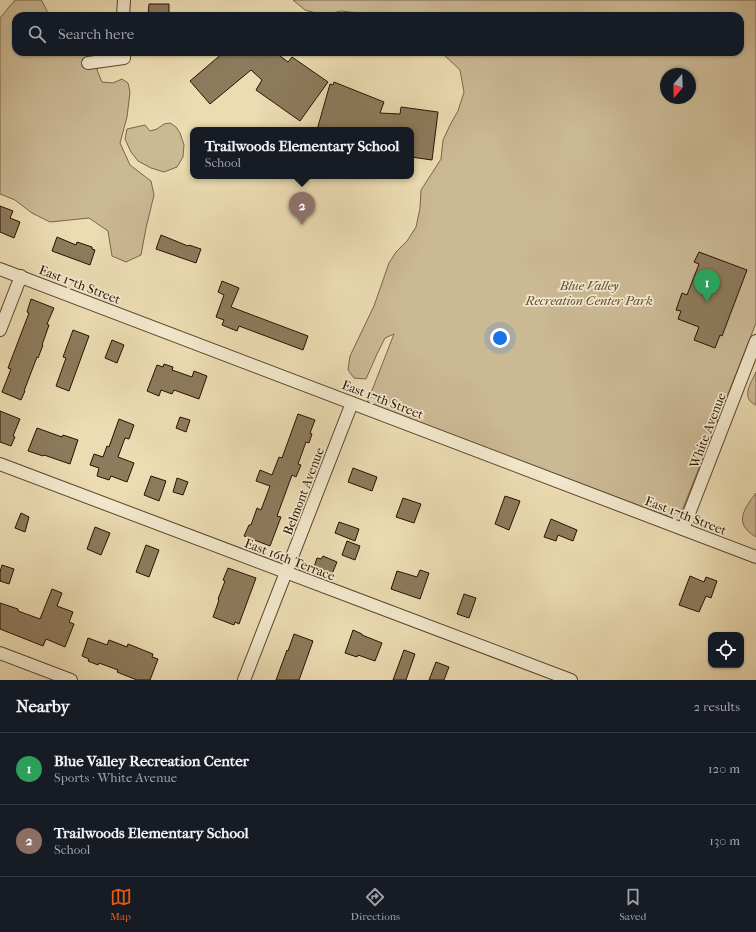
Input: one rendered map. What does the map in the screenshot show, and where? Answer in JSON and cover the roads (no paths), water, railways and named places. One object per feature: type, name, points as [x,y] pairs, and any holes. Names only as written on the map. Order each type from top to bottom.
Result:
[{"type":"street","points":[[123,12],[124,0]]},
{"type":"street","points":[[88,63],[120,56]]},
{"type":"street","name":"East 17th Street","points":[[0,268],[756,557]]},
{"type":"street","points":[[0,330],[21,276]]},
{"type":"street","name":"White Avenue","points":[[683,529],[756,341]]},
{"type":"street","name":"Belmont Avenue","points":[[244,680],[352,403]]},
{"type":"street","name":"East 16th Terrace","points":[[0,464],[571,680]]},
{"type":"street","points":[[0,653],[70,680]]},
{"type":"place","name":"Trailwoods Elementary School","points":[[302,225]]},
{"type":"place","name":"Blue Valley Recreation Center","points":[[707,302]]},
{"type":"park label","name":"Blue Valley Recreation Center Park","points":[[589,292]]}]
